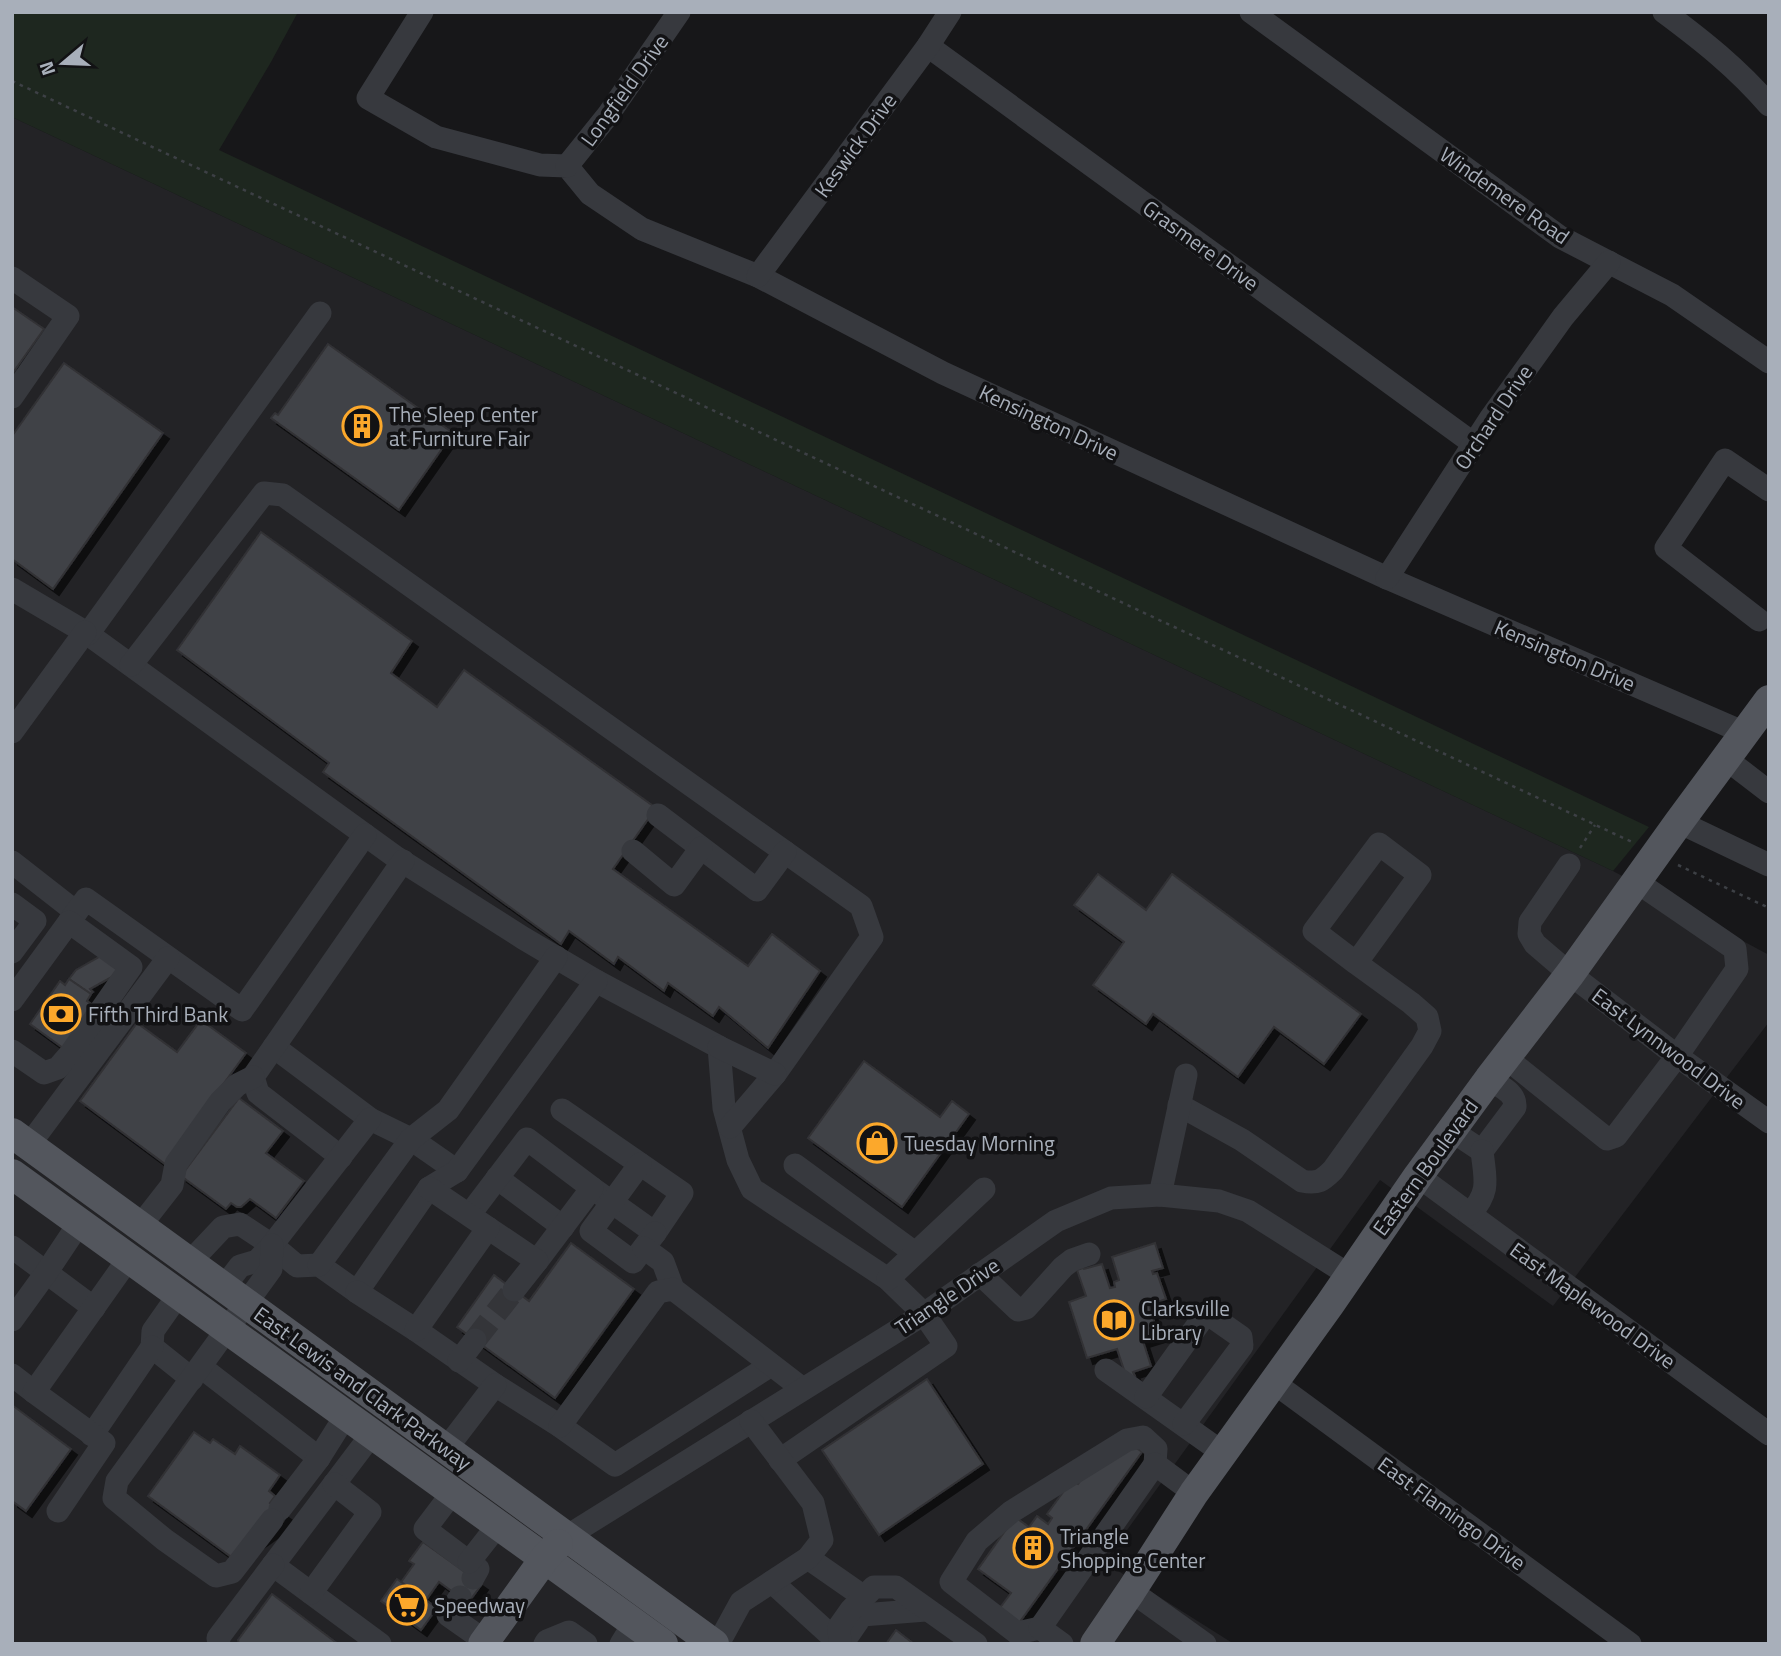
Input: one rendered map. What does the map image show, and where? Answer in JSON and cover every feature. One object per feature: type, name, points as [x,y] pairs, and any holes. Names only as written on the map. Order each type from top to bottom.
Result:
[{"type":"main road","name":"Eastern Boulevard","points":[[1095,1644],[1194,1493],[1418,1176],[1570,974],[1726,759],[1759,723]]},
{"type":"main road","name":"East Lewis and Clark Parkway","points":[[21,1139],[716,1644]]},
{"type":"main road","name":"East Lewis and Clark Parkway","points":[[12,1174],[545,1558],[628,1633],[663,1644]]},
{"type":"main road","points":[[484,1643],[545,1558],[566,1537]]},
{"type":"street","points":[[422,12],[368,98],[436,137],[540,165],[567,166]]},
{"type":"street","name":"Longfield Drive","points":[[567,166],[608,115],[679,12]]},
{"type":"street","name":"Keswick Drive","points":[[758,276],[928,46],[950,12]]},
{"type":"street","name":"Windemere Road","points":[[1251,12],[1560,237],[1672,295],[1769,362]]},
{"type":"street","points":[[1664,12],[1698,37],[1746,79],[1769,105]]},
{"type":"street","name":"Grasmere Drive","points":[[928,46],[1474,443]]},
{"type":"street","name":"Kensington Drive","points":[[567,166],[590,194],[642,229],[758,276],[943,373],[1387,578],[1759,723]]},
{"type":"street","name":"Orchard Drive","points":[[1387,578],[1474,443],[1563,317],[1609,262]]},
{"type":"street","points":[[12,278],[68,316],[12,397]]},
{"type":"street","points":[[12,732],[320,313]]},
{"type":"street","points":[[1766,619],[1666,548],[1726,460],[1769,489]]},
{"type":"street","points":[[131,666],[264,493],[283,495],[860,906],[872,937],[775,1074],[730,1127]]},
{"type":"street","points":[[12,589],[86,633],[403,862],[596,981],[775,1074]]},
{"type":"street","points":[[1726,759],[1769,792]]},
{"type":"street","points":[[657,815],[757,890],[785,852]]},
{"type":"street","points":[[1679,822],[1769,865]]},
{"type":"street","points":[[12,1000],[86,899],[242,1010],[365,835]]},
{"type":"street","points":[[1179,1105],[1242,1140],[1302,1181],[1312,1183],[1324,1180],[1422,1046],[1430,1031],[1427,1017],[1356,963],[1314,931],[1380,844],[1420,875],[1356,963]]},
{"type":"street","points":[[633,851],[674,885],[701,848]]},
{"type":"street","points":[[12,862],[131,967],[58,1068],[44,1073],[12,1051]]},
{"type":"street","points":[[140,1226],[172,1185],[176,1164],[220,1102],[237,1085],[253,1077],[403,862]]},
{"type":"street","name":"East Lynnwood Drive","points":[[1569,865],[1531,922],[1530,934],[1535,944],[1677,1056],[1769,1122]]},
{"type":"street","points":[[1497,1068],[1607,1139],[1616,1136],[1677,1056],[1737,969],[1735,949],[1637,882]]},
{"type":"street","points":[[12,904],[35,921],[12,952]]},
{"type":"street","points":[[318,1265],[411,1139],[448,1110],[556,957]]},
{"type":"street","points":[[21,1139],[168,958]]},
{"type":"street","points":[[356,1293],[429,1188],[457,1171],[596,981]]},
{"type":"street","points":[[719,1046],[724,1108],[738,1160],[752,1189],[888,1279],[924,1314],[946,1346],[780,1460]]},
{"type":"street","points":[[274,1047],[370,1119],[411,1139],[457,1171]]},
{"type":"street","points":[[1470,1214],[1481,1203],[1486,1187],[1482,1151],[1515,1107],[1513,1095],[1497,1068]]},
{"type":"street","points":[[1160,1195],[1186,1074]]},
{"type":"street","points":[[253,1077],[258,1093],[341,1157]]},
{"type":"street","points":[[562,1110],[682,1193],[633,1262],[591,1231],[640,1164]]},
{"type":"street","points":[[346,1415],[318,1458],[232,1572],[216,1576],[165,1540],[114,1498],[117,1481],[228,1330],[235,1295],[271,1269],[272,1245],[370,1119]]},
{"type":"street","points":[[1452,1131],[1482,1151]]},
{"type":"street","points":[[416,1330],[479,1221],[497,1178],[527,1139],[611,1203],[650,1240],[663,1262],[673,1289],[803,1389]]},
{"type":"street","points":[[795,1165],[915,1254]]},
{"type":"street","name":"East Maplewood Drive","points":[[1418,1176],[1769,1434]]},
{"type":"street","points":[[497,1178],[563,1227]]},
{"type":"street","points":[[429,1188],[537,1261]]},
{"type":"street","points":[[514,1290],[592,1188]]},
{"type":"street","points":[[888,1279],[984,1189]]},
{"type":"street","name":"Triangle Drive","points":[[566,1537],[924,1314],[1056,1221],[1111,1198],[1160,1195],[1219,1201],[1248,1211],[1349,1275]]},
{"type":"street","points":[[12,1320],[80,1222]]},
{"type":"street","points":[[190,1262],[223,1227],[240,1224],[297,1266],[318,1265],[615,1465],[771,1365]]},
{"type":"street","points":[[12,1247],[94,1308]]},
{"type":"street","points":[[980,1274],[1018,1310],[1023,1310],[1063,1267],[1072,1260],[1089,1254]]},
{"type":"street","points":[[34,1392],[129,1258]]},
{"type":"street","points":[[560,1426],[658,1292],[673,1289]]},
{"type":"street","points":[[92,1435],[152,1347],[153,1331],[179,1294]]},
{"type":"street","points":[[1146,1397],[1206,1316],[1211,1316],[1241,1337],[1242,1346],[1184,1424]]},
{"type":"street","points":[[459,1361],[475,1340]]},
{"type":"street","points":[[152,1347],[197,1373],[318,1458]]},
{"type":"street","points":[[1106,1370],[1223,1453]]},
{"type":"street","points":[[12,1375],[104,1443],[58,1511]]},
{"type":"street","name":"East Flamingo Drive","points":[[1273,1382],[1630,1644]]},
{"type":"street","points":[[446,1449],[495,1385]]},
{"type":"street","points":[[716,1644],[741,1602],[808,1558],[822,1539],[813,1503],[751,1421]]},
{"type":"street","points":[[219,1644],[218,1638],[372,1434]]},
{"type":"street","points":[[1143,1437],[1156,1449],[1155,1464],[1040,1628],[1017,1633],[951,1582],[977,1541],[1010,1512],[1127,1440],[1143,1437]]},
{"type":"street","points":[[1155,1464],[1194,1493]]},
{"type":"street","points":[[311,1594],[370,1512],[334,1484]]},
{"type":"street","points":[[453,1492],[425,1529],[467,1579]]},
{"type":"street","points":[[484,1643],[448,1615],[498,1525]]},
{"type":"street","points":[[808,1558],[864,1597]]},
{"type":"street","points":[[273,1566],[380,1644]]},
{"type":"street","points":[[772,1581],[840,1643]]},
{"type":"street","points":[[840,1643],[839,1627],[850,1611],[874,1587],[896,1587],[976,1644]]},
{"type":"street","points":[[1132,1591],[1205,1644]]},
{"type":"street","points":[[853,1644],[848,1633],[862,1615],[926,1609]]},
{"type":"street","points":[[1040,1628],[1062,1644]]},
{"type":"street","points":[[545,1644],[569,1632],[586,1644]]},
{"type":"path","points":[[12,81],[1641,846]]},
{"type":"path","points":[[1569,865],[1595,825]]},
{"type":"path","points":[[1674,863],[1769,908]]},
{"type":"shaded area","points":[[12,12],[298,12],[219,150],[1649,827],[1613,871],[12,117]]},
{"type":"shaded area","points":[[12,117],[1613,871],[1769,955],[1769,1022],[1553,1306],[1380,1180],[1104,1562],[1234,1644],[12,1644]]},
{"type":"building","points":[[12,307],[44,329],[12,374]]},
{"type":"building","name":"The Sleep Center at Furniture Fair","points":[[328,344],[453,433],[399,510],[271,418],[275,413],[278,415]]},
{"type":"building","points":[[64,363],[163,433],[53,589],[12,559],[12,436]]},
{"type":"building","points":[[261,532],[412,641],[391,673],[437,707],[464,670],[656,808],[613,869],[748,966],[772,934],[820,971],[768,1048],[719,1007],[713,1016],[668,983],[664,991],[618,957],[614,964],[569,931],[561,944],[323,772],[329,763],[177,650]]},
{"type":"building","points":[[1098,874],[1146,910],[1172,874],[1361,1014],[1324,1064],[1274,1027],[1238,1077],[1153,1014],[1146,1024],[1093,985],[1124,942],[1074,905]]},
{"type":"building","points":[[108,952],[119,973],[90,989],[93,992],[91,994],[69,979],[76,970]]},
{"type":"building","name":"Fifth Third Bank","points":[[69,979],[91,994],[87,1001],[93,1005],[63,1048],[30,1024],[60,981],[65,985]]},
{"type":"building","points":[[201,1020],[246,1053],[165,1164],[80,1101],[137,1023],[177,1052]]},
{"type":"building","points":[[864,1061],[940,1117],[952,1101],[969,1114],[902,1207],[808,1138]]},
{"type":"building","points":[[239,1098],[283,1131],[266,1153],[304,1181],[276,1218],[250,1199],[241,1207],[231,1203],[226,1209],[181,1176]]},
{"type":"building","points":[[571,1243],[634,1289],[555,1398],[457,1327],[494,1275],[529,1301]]},
{"type":"building","name":"Clarksville Library","points":[[1155,1243],[1163,1268],[1152,1271],[1153,1274],[1157,1273],[1166,1299],[1149,1305],[1159,1336],[1143,1341],[1151,1366],[1133,1372],[1135,1376],[1127,1379],[1117,1349],[1087,1358],[1069,1302],[1086,1296],[1077,1270],[1102,1264],[1110,1288],[1115,1287],[1114,1282],[1119,1280],[1112,1257]]},
{"type":"building","points":[[927,1379],[983,1464],[879,1535],[822,1450]]},
{"type":"building","points":[[12,1405],[71,1449],[26,1511],[12,1501]]},
{"type":"building","points":[[194,1432],[210,1443],[213,1439],[235,1454],[240,1446],[280,1475],[269,1491],[275,1496],[270,1503],[287,1515],[280,1526],[234,1559],[148,1496]]},
{"type":"building","name":"Triangle Shopping Center","points":[[1131,1444],[1142,1452],[1019,1623],[999,1609],[1011,1593],[978,1569],[1015,1517],[1029,1527],[1037,1516],[1048,1524],[1052,1518],[1047,1514],[1072,1480],[1078,1484],[1088,1470]]},
{"type":"building","name":"Speedway","points":[[423,1542],[482,1584],[468,1603],[439,1582],[424,1603],[399,1585],[414,1564],[409,1561]]},
{"type":"building","points":[[397,1579],[437,1608],[421,1630],[381,1601]]},
{"type":"building","points":[[272,1594],[338,1644],[239,1644],[238,1640]]},
{"type":"building","points":[[896,1630],[914,1644],[886,1644]]},
{"type":"tunnel","points":[[475,1340],[514,1290]]},
{"type":"place","name":"The Sleep Center at Furniture Fair","points":[[362,426]]},
{"type":"place","name":"Fifth Third Bank","points":[[61,1014]]},
{"type":"place","name":"Tuesday Morning","points":[[877,1143]]},
{"type":"place","name":"Clarksville Library","points":[[1114,1320]]},
{"type":"place","name":"Triangle Shopping Center","points":[[1033,1548]]},
{"type":"place","name":"Speedway","points":[[407,1605]]}]
